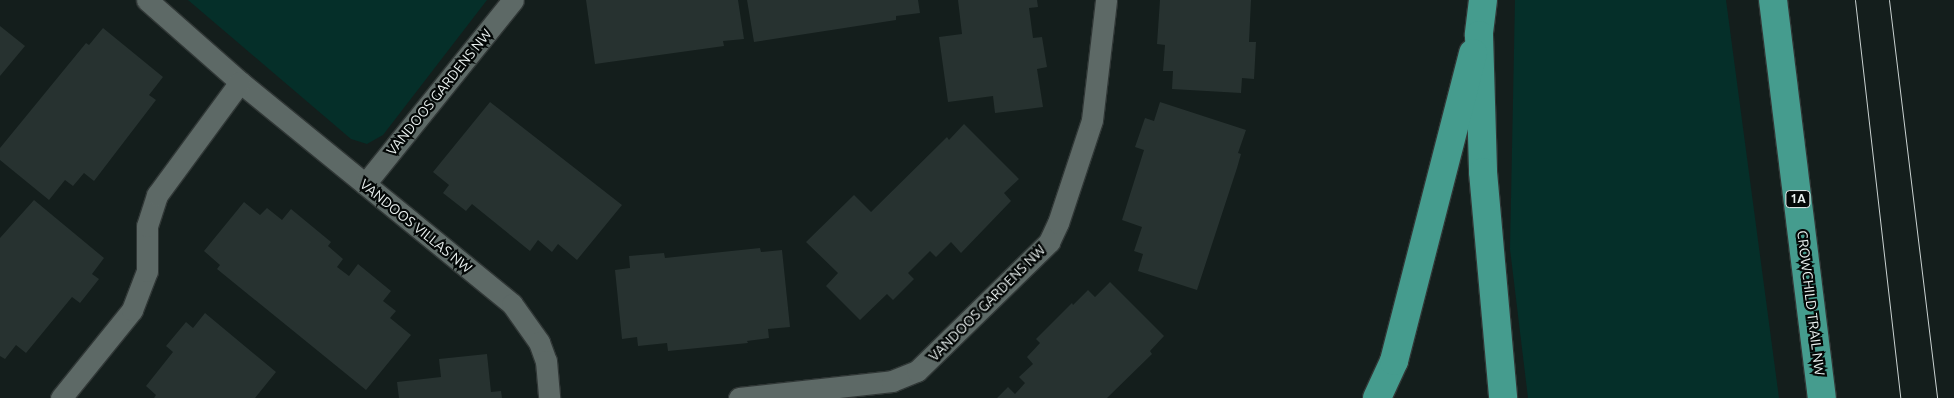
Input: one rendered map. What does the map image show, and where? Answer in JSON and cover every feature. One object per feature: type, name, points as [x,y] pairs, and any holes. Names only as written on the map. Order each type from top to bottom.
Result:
[{"type":"highway","points":[[1483,0],[1479,35],[1483,172],[1502,398]]},
{"type":"highway","name":"CROWCHILD TRAIL NW","points":[[1773,0],[1822,398]]},
{"type":"highway","points":[[1377,398],[1394,361],[1461,88],[1479,35]]},
{"type":"lane","name":"VANDOOS VILLAS NW","points":[[147,0],[240,82],[512,304],[540,342],[546,361],[549,398]]},
{"type":"lane","name":"VANDOOS GARDENS NW","points":[[365,184],[513,0]]},
{"type":"lane","name":"VANDOOS GARDENS NW","points":[[739,398],[892,381],[917,371],[1048,242],[1058,223],[1094,111],[1106,0]]},
{"type":"lane","points":[[61,398],[132,310],[147,272],[147,226],[156,195],[240,82]]},
{"type":"green space","points":[[188,0],[487,0],[383,135],[367,144],[351,139]]},
{"type":"green space","points":[[1515,0],[1726,0],[1779,398],[1528,398],[1510,249]]},
{"type":"building","points":[[586,0],[738,0],[744,39],[723,41],[724,46],[595,64]]},
{"type":"building","points":[[747,0],[918,0],[920,13],[896,16],[896,20],[754,42]]},
{"type":"building","points":[[958,0],[1037,0],[1038,7],[1029,8],[1033,38],[1042,37],[1047,67],[1037,69],[1043,107],[995,113],[993,96],[948,102],[939,37],[962,34]]},
{"type":"building","points":[[1160,0],[1251,0],[1249,42],[1256,42],[1254,79],[1242,78],[1241,93],[1172,89],[1173,71],[1163,71],[1165,45],[1157,44]]},
{"type":"building","points":[[0,26],[25,46],[0,76]]},
{"type":"building","points":[[103,28],[163,77],[149,95],[156,100],[94,181],[84,173],[73,186],[65,180],[49,200],[0,160],[0,148],[86,43],[89,45]]},
{"type":"building","points":[[490,102],[622,205],[577,260],[558,244],[552,252],[538,240],[530,251],[472,204],[466,211],[443,193],[449,185],[433,172]]},
{"type":"building","points":[[1160,102],[1246,130],[1238,153],[1241,154],[1237,168],[1197,290],[1138,271],[1143,254],[1134,251],[1142,227],[1122,220],[1144,150],[1135,147],[1145,118],[1154,121]]},
{"type":"building","points":[[964,124],[1019,179],[1004,193],[1011,201],[961,253],[951,242],[936,257],[930,251],[908,273],[914,279],[893,300],[887,294],[860,320],[826,286],[838,273],[806,242],[854,195],[871,212],[947,137],[949,140]]},
{"type":"building","points":[[34,200],[104,258],[92,274],[99,279],[80,303],[72,297],[26,353],[16,345],[5,359],[0,356],[0,238]]},
{"type":"building","points":[[244,202],[260,215],[267,208],[282,220],[291,209],[331,242],[328,246],[343,259],[337,267],[349,276],[358,264],[391,291],[383,301],[396,311],[390,318],[411,335],[366,390],[217,269],[220,265],[204,251]]},
{"type":"building","points":[[760,248],[761,252],[782,250],[790,327],[768,329],[769,338],[747,341],[748,343],[668,351],[667,343],[638,346],[637,337],[622,339],[615,270],[630,268],[629,256],[664,253],[665,258]]},
{"type":"building","points":[[1110,282],[1164,336],[1150,351],[1152,354],[1107,398],[997,398],[1008,387],[1015,394],[1025,383],[1019,377],[1033,364],[1027,357],[1040,343],[1036,339],[1072,303],[1073,305],[1088,290],[1095,297]]},
{"type":"building","points":[[205,313],[276,372],[255,398],[154,398],[156,395],[146,386],[173,352],[166,346],[186,322],[193,328]]},
{"type":"building","points":[[487,354],[491,392],[501,391],[502,398],[399,398],[397,382],[441,377],[439,359]]},
{"type":"tram line","points":[[1855,0],[1900,398]]},
{"type":"tram line","points":[[1889,0],[1937,398]]}]
